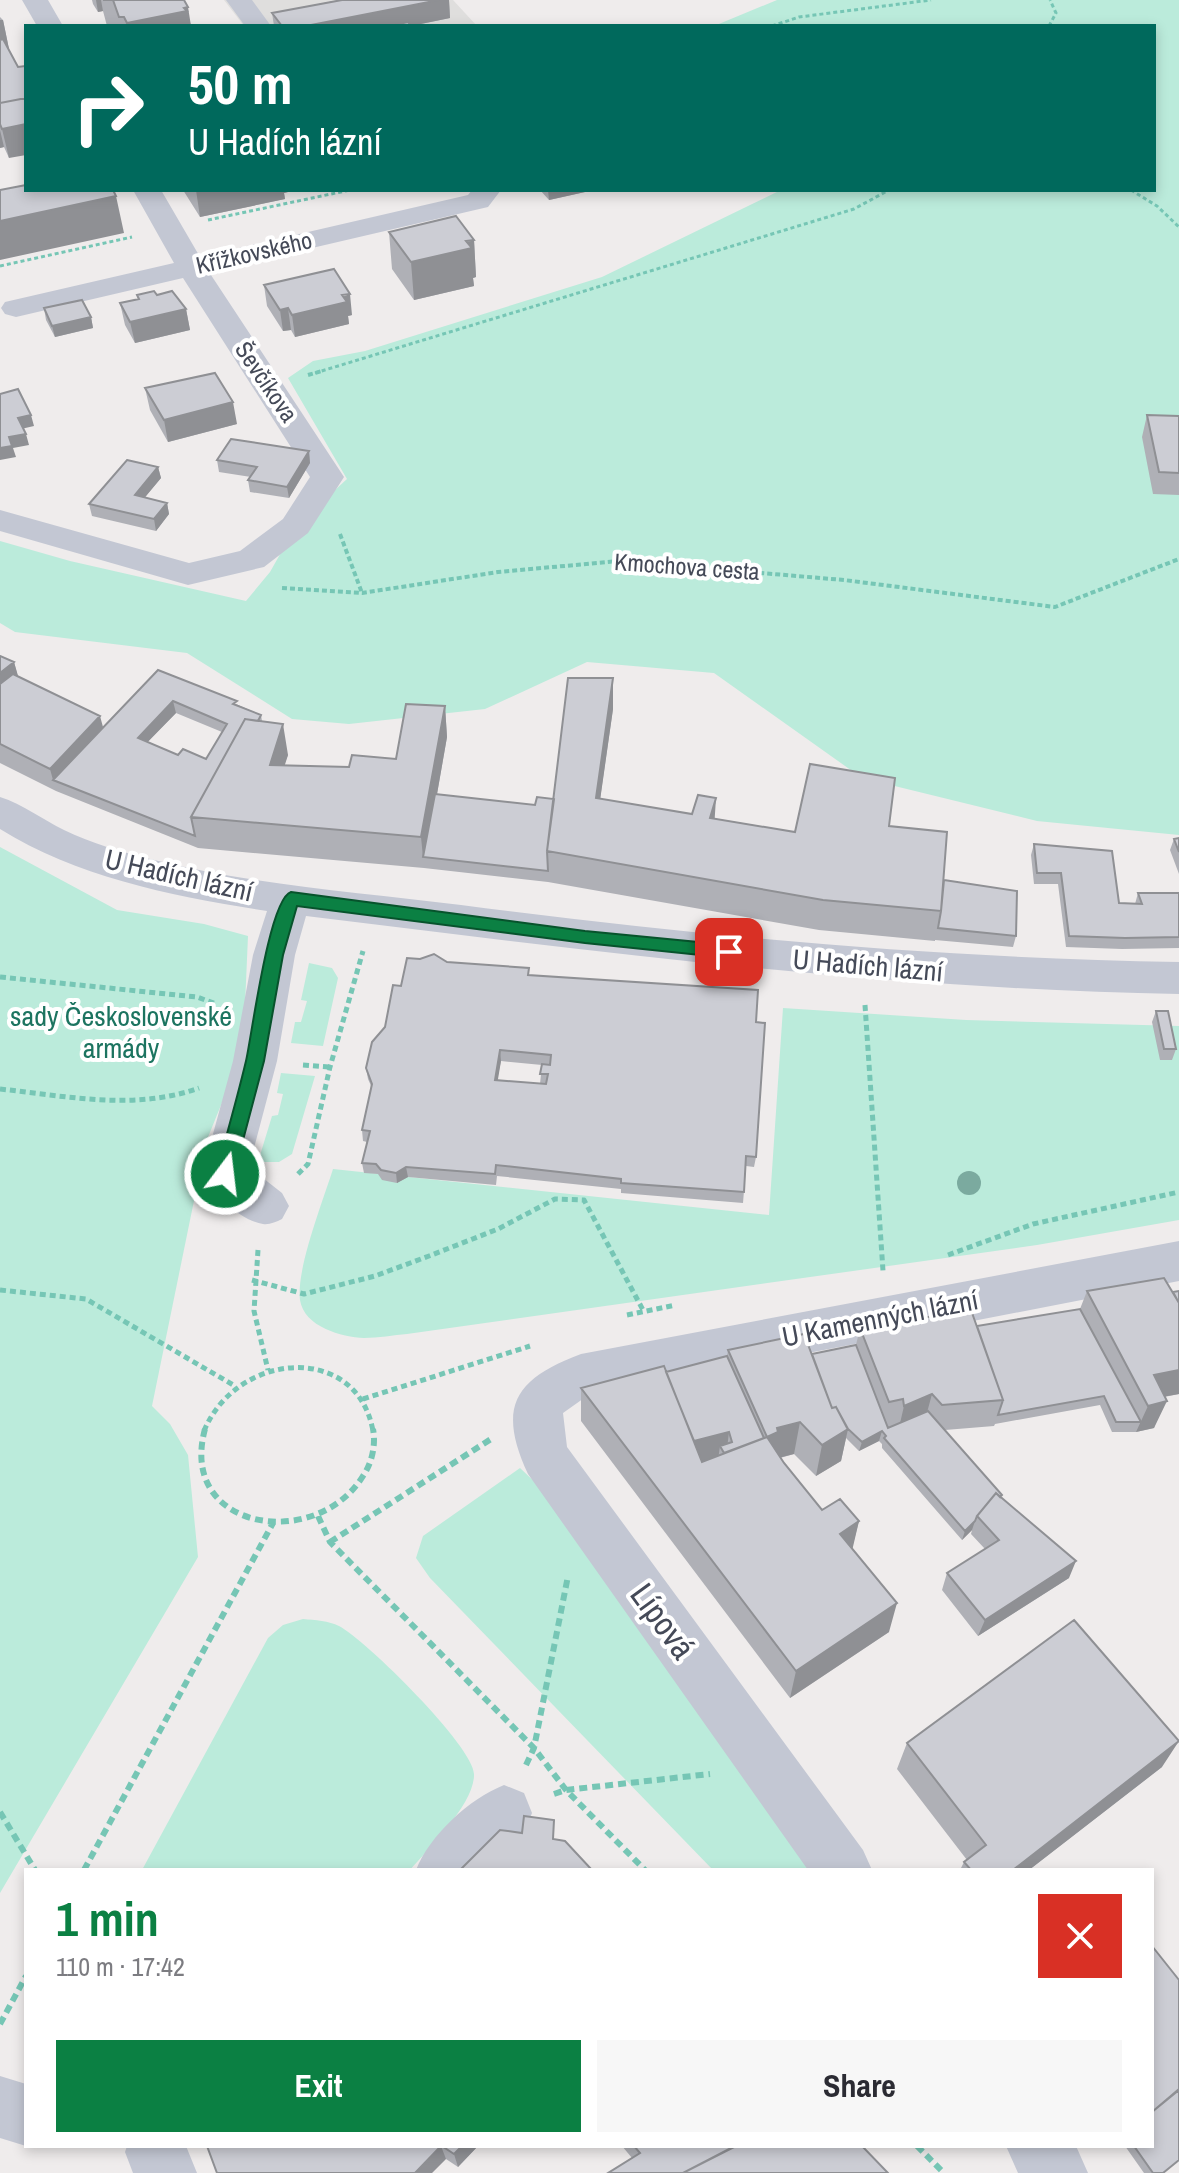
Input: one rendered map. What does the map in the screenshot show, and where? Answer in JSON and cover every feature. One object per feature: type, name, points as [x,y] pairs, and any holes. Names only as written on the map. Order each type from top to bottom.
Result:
[{"type":"street","points":[[35,0],[49,24]]},
{"type":"street","points":[[239,0],[257,24]]},
{"type":"street","name":"Ševčíkova","points":[[0,520],[188,574],[252,559],[296,526],[327,477],[191,267],[148,192]]},
{"type":"street","name":"Křížkovského","points":[[16,308],[478,201],[485,192]]},
{"type":"street","name":"U Hadích lázní","points":[[0,811],[58,843],[151,872],[240,892],[585,937],[872,967],[1039,977],[1179,978]]},
{"type":"street","points":[[266,1206],[225,1174],[255,1061],[274,955],[291,899]]},
{"type":"street","name":"U Kamenných lázní","points":[[538,1408],[556,1386],[581,1376],[1179,1261]]},
{"type":"street","name":"Lípová","points":[[538,1408],[536,1432],[546,1458],[842,1868]]},
{"type":"street","points":[[447,1868],[504,1813]]},
{"type":"street","points":[[0,2107],[24,2114]]},
{"type":"street","points":[[1038,2148],[1057,2173]]},
{"type":"path","points":[[778,24],[799,17],[931,0]]},
{"type":"path","points":[[1050,0],[1056,13],[1050,24]]},
{"type":"path","points":[[262,379],[301,377],[449,334],[854,209],[885,192]]},
{"type":"path","points":[[1134,192],[1157,206],[1179,227]]},
{"type":"path","name":"Kmochova cesta","points":[[281,587],[362,593],[498,572],[619,561],[844,580],[1055,607],[1179,559]]},
{"type":"path","points":[[268,1370],[253,1323],[252,1280],[266,1206],[308,1164],[330,1067],[373,908]]},
{"type":"path","points":[[0,977],[197,997],[221,1006]]},
{"type":"path","points":[[879,1004],[865,1003],[883,1277],[898,1272]]},
{"type":"path","points":[[0,1089],[139,1101],[174,1098],[206,1083]]},
{"type":"path","points":[[943,1256],[1033,1224],[1179,1192]]},
{"type":"path","points":[[252,1280],[304,1294],[375,1276],[429,1256],[498,1229],[555,1199],[584,1200],[643,1310]]},
{"type":"path","points":[[0,1290],[86,1299],[235,1386]]},
{"type":"path","points":[[614,1319],[643,1310],[688,1304]]},
{"type":"path","points":[[363,1399],[540,1342]]},
{"type":"path","points":[[304,1367],[322,1370],[345,1381],[363,1399],[375,1429],[371,1463],[351,1494],[318,1516],[304,1521],[273,1523],[235,1512],[220,1500],[202,1469],[200,1451],[206,1424],[221,1399],[235,1386],[268,1370],[304,1367]]},
{"type":"path","points":[[330,1542],[538,1408]]},
{"type":"path","points":[[534,1748],[581,1508]]},
{"type":"path","points":[[318,1516],[330,1542],[534,1748],[566,1790],[643,1868]]},
{"type":"path","points":[[85,1868],[273,1523]]},
{"type":"path","points":[[566,1790],[769,1768]]},
{"type":"path","points":[[0,1812],[34,1868]]},
{"type":"path","points":[[0,2024],[24,1980]]},
{"type":"path","points":[[919,2148],[944,2173]]},
{"type":"shaded area","points":[[224,0],[453,0],[475,24],[242,24]]},
{"type":"green space","points":[[777,0],[1179,0],[1179,835],[1037,821],[862,778],[714,673],[587,662],[485,709],[349,724],[292,719],[187,653],[15,632],[0,623],[0,541],[70,561],[246,601],[270,572],[296,526],[347,479],[288,378],[313,361],[365,351],[602,277],[777,192],[1156,192],[1156,24],[719,24]]},
{"type":"green space","name":"sady Československé armády","points":[[0,847],[117,910],[204,924],[248,936],[243,1051],[206,1142],[152,1406],[170,1424],[188,1455],[198,1557],[0,1893]]},
{"type":"green space","points":[[309,963],[332,968],[338,978],[323,1046],[291,1043],[295,1022],[301,1022],[307,1001],[301,1000]]},
{"type":"green space","points":[[783,1008],[966,1020],[1179,1026],[1179,1220],[1037,1245],[380,1337],[364,1338],[335,1333],[316,1324],[303,1309],[300,1300],[302,1271],[333,1169],[769,1215]]},
{"type":"green space","points":[[281,1073],[315,1076],[292,1154],[279,1162],[258,1162],[272,1116],[278,1115],[283,1094],[277,1093]]},
{"type":"green space","points":[[520,1468],[558,1504],[812,1868],[711,1868],[430,1578],[416,1558],[423,1536]]},
{"type":"green space","points":[[303,1619],[335,1624],[353,1635],[394,1672],[457,1741],[469,1760],[474,1774],[467,1798],[439,1838],[412,1868],[143,1868],[268,1638],[283,1625]]},
{"type":"building","points":[[113,0],[184,0],[188,7],[184,8],[187,11],[127,23],[124,17],[119,17]]},
{"type":"building","points":[[342,0],[439,0],[316,24],[280,24],[272,13]]},
{"type":"building","points":[[3,39],[18,67],[24,66],[24,98],[0,103],[0,40]]},
{"type":"building","points":[[24,98],[24,124],[2,129],[0,103]]},
{"type":"building","points":[[24,185],[24,192],[114,192],[116,196],[0,221],[0,190]]},
{"type":"building","points":[[456,216],[474,240],[466,241],[472,248],[411,262],[389,232]]},
{"type":"building","points":[[334,269],[350,294],[342,295],[347,302],[292,315],[288,308],[280,310],[264,285]]},
{"type":"building","points":[[154,291],[157,295],[172,291],[186,309],[130,322],[120,303],[139,299],[137,295]]},
{"type":"building","points":[[82,300],[91,317],[52,326],[44,308]]},
{"type":"building","points":[[215,373],[233,402],[164,420],[145,388]]},
{"type":"building","points":[[18,389],[31,415],[18,418],[26,434],[9,437],[12,446],[0,448],[0,394]]},
{"type":"building","points":[[1147,415],[1179,416],[1179,473],[1159,472]]},
{"type":"building","points":[[231,439],[309,451],[287,487],[248,480],[257,467],[217,460]]},
{"type":"building","points":[[127,460],[158,467],[135,495],[167,503],[154,519],[89,504]]},
{"type":"building","points":[[0,656],[14,662],[0,673]]},
{"type":"building","points":[[158,670],[237,701],[233,704],[261,715],[258,721],[245,719],[191,817],[195,836],[53,780]],"holes":[[[173,701],[227,724],[206,759],[183,749],[178,755],[138,738]]]},
{"type":"building","points":[[13,674],[100,716],[50,769],[0,744],[0,684]]},
{"type":"building","points":[[568,678],[613,678],[596,798],[692,814],[698,795],[716,798],[710,818],[795,832],[810,764],[895,778],[889,826],[947,832],[941,911],[823,900],[547,851]]},
{"type":"building","points":[[406,704],[445,706],[421,837],[191,817],[245,719],[283,724],[270,765],[349,767],[352,755],[396,759]]},
{"type":"building","points":[[435,794],[535,805],[537,797],[554,799],[547,851],[548,871],[423,857]]},
{"type":"building","points":[[1034,844],[1112,851],[1119,903],[1142,904],[1138,893],[1179,893],[1179,937],[1069,936],[1061,873],[1037,873]]},
{"type":"building","points":[[944,880],[1017,891],[1016,936],[938,928]]},
{"type":"building","points":[[434,954],[447,962],[529,968],[528,975],[758,990],[756,1022],[765,1023],[756,1157],[746,1156],[744,1192],[621,1183],[621,1179],[496,1165],[495,1174],[406,1167],[396,1173],[381,1170],[376,1164],[362,1163],[370,1131],[362,1130],[372,1084],[366,1068],[372,1042],[385,1027],[393,985],[401,986],[407,958],[420,959]],"holes":[[[500,1050],[551,1055],[550,1065],[542,1064],[540,1074],[548,1074],[546,1084],[495,1080]]]},
{"type":"building","points":[[1156,1011],[1168,1011],[1176,1049],[1164,1049]]},
{"type":"building","points":[[1164,1278],[1179,1303],[1179,1370],[1154,1375],[1167,1401],[1148,1406],[1087,1291]]},
{"type":"building","points":[[1080,1309],[1141,1422],[1116,1422],[1104,1396],[998,1415],[1003,1400],[977,1326]]},
{"type":"building","points":[[971,1310],[1003,1400],[942,1405],[932,1394],[904,1406],[903,1399],[889,1402],[860,1328]]},
{"type":"building","points":[[804,1334],[832,1408],[836,1407],[848,1429],[822,1445],[800,1422],[777,1428],[778,1432],[767,1437],[728,1350]]},
{"type":"building","points":[[856,1345],[888,1428],[928,1411],[1002,1495],[1000,1497],[996,1493],[965,1531],[884,1438],[886,1436],[882,1431],[862,1442],[847,1428],[836,1407],[832,1408],[812,1354]]},
{"type":"building","points":[[727,1356],[764,1438],[724,1453],[720,1446],[732,1442],[729,1432],[694,1441],[666,1372]]},
{"type":"building","points":[[664,1366],[702,1462],[767,1437],[822,1510],[840,1499],[859,1521],[840,1534],[897,1603],[796,1671],[581,1388]]},
{"type":"building","points":[[996,1493],[1076,1561],[985,1620],[947,1573],[999,1540],[977,1516]]},
{"type":"building","points":[[1074,1620],[1179,1741],[1016,1868],[969,1868],[964,1862],[986,1845],[907,1743]]},
{"type":"building","points":[[524,1816],[554,1820],[553,1839],[565,1841],[590,1868],[462,1868],[500,1830],[522,1833]]},
{"type":"building","points":[[1154,1949],[1179,1980],[1179,2089],[1154,2110]]},
{"type":"building","points":[[1179,2090],[1179,2160],[1163,2173],[1153,2173],[1135,2148],[1154,2148],[1154,2110]]},
{"type":"building","points":[[208,2148],[439,2148],[415,2173],[217,2173]]},
{"type":"building","points":[[445,2148],[460,2148],[454,2154]]},
{"type":"building","points":[[636,2148],[731,2148],[683,2173],[608,2173],[640,2153]]},
{"type":"building","points":[[732,2148],[864,2148],[888,2173],[683,2173]]},
{"type":"route","points":[[225,1174],[255,1061],[274,955],[291,899],[585,937],[729,952]]}]
